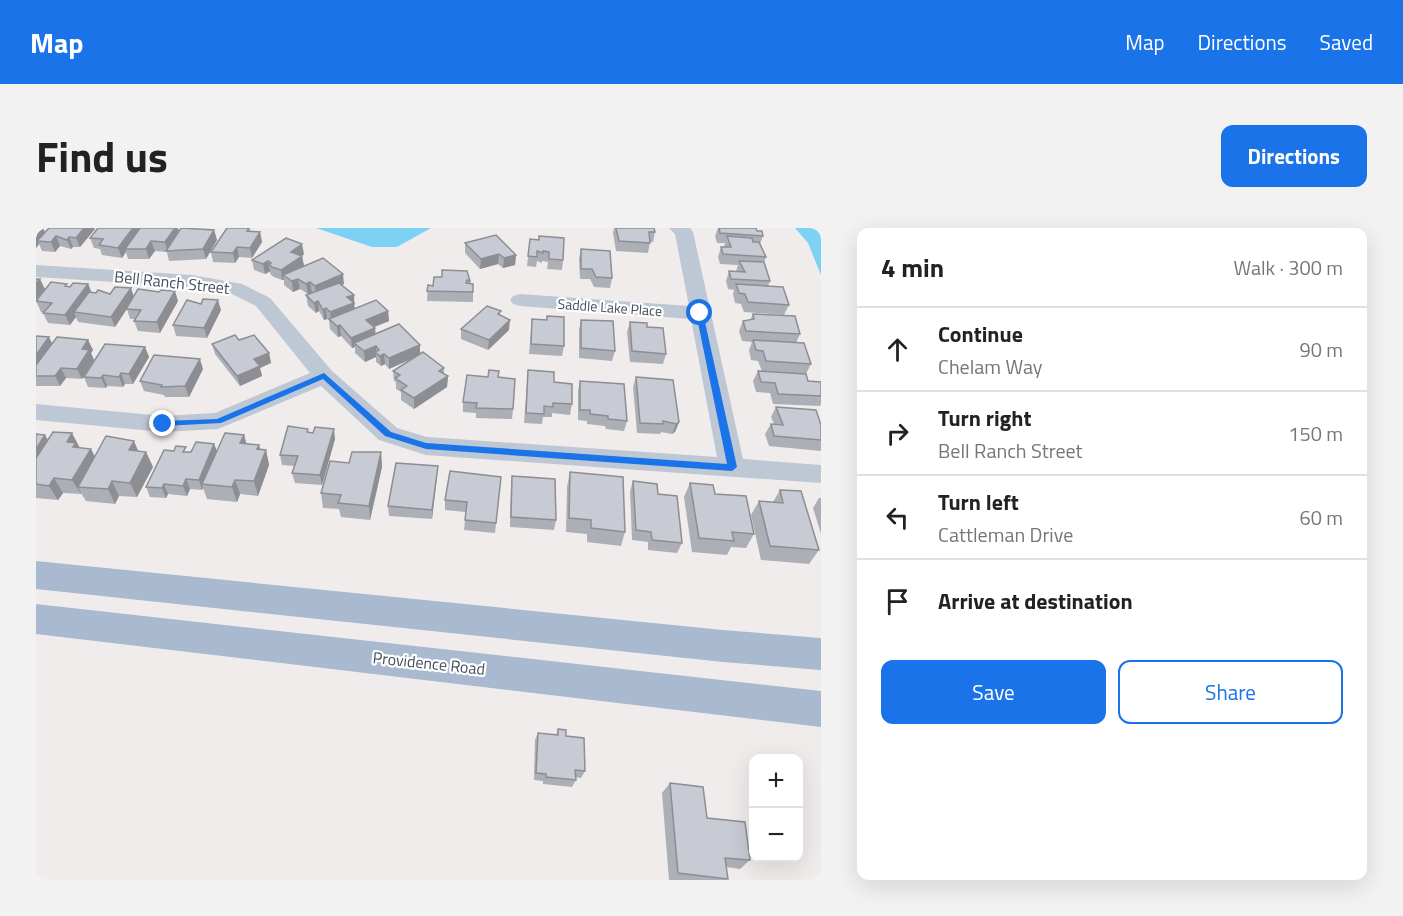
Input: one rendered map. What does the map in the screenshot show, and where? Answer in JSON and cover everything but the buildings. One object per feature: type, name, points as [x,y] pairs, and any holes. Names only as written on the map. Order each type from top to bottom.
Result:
[{"type":"main road","points":[[36,575],[723,646],[821,654]]},
{"type":"main road","name":"Providence Road","points":[[36,619],[821,709]]},
{"type":"main road","points":[[723,646],[731,698]]},
{"type":"street","points":[[678,228],[684,232],[732,467]]},
{"type":"street","name":"Bell Ranch Street","points":[[36,271],[192,281],[235,288],[264,302],[324,376],[388,434],[426,446],[821,474]]},
{"type":"street","name":"Saddle Lake Place","points":[[520,300],[700,313]]},
{"type":"street","points":[[36,412],[163,424],[218,421],[324,376]]},
{"type":"water","points":[[316,228],[431,228],[397,247],[372,247]]},
{"type":"water","points":[[795,228],[821,228],[821,275],[808,243]]},
{"type":"route","points":[[163,424],[218,421],[324,376],[388,434],[426,446],[732,467],[700,313]]}]
